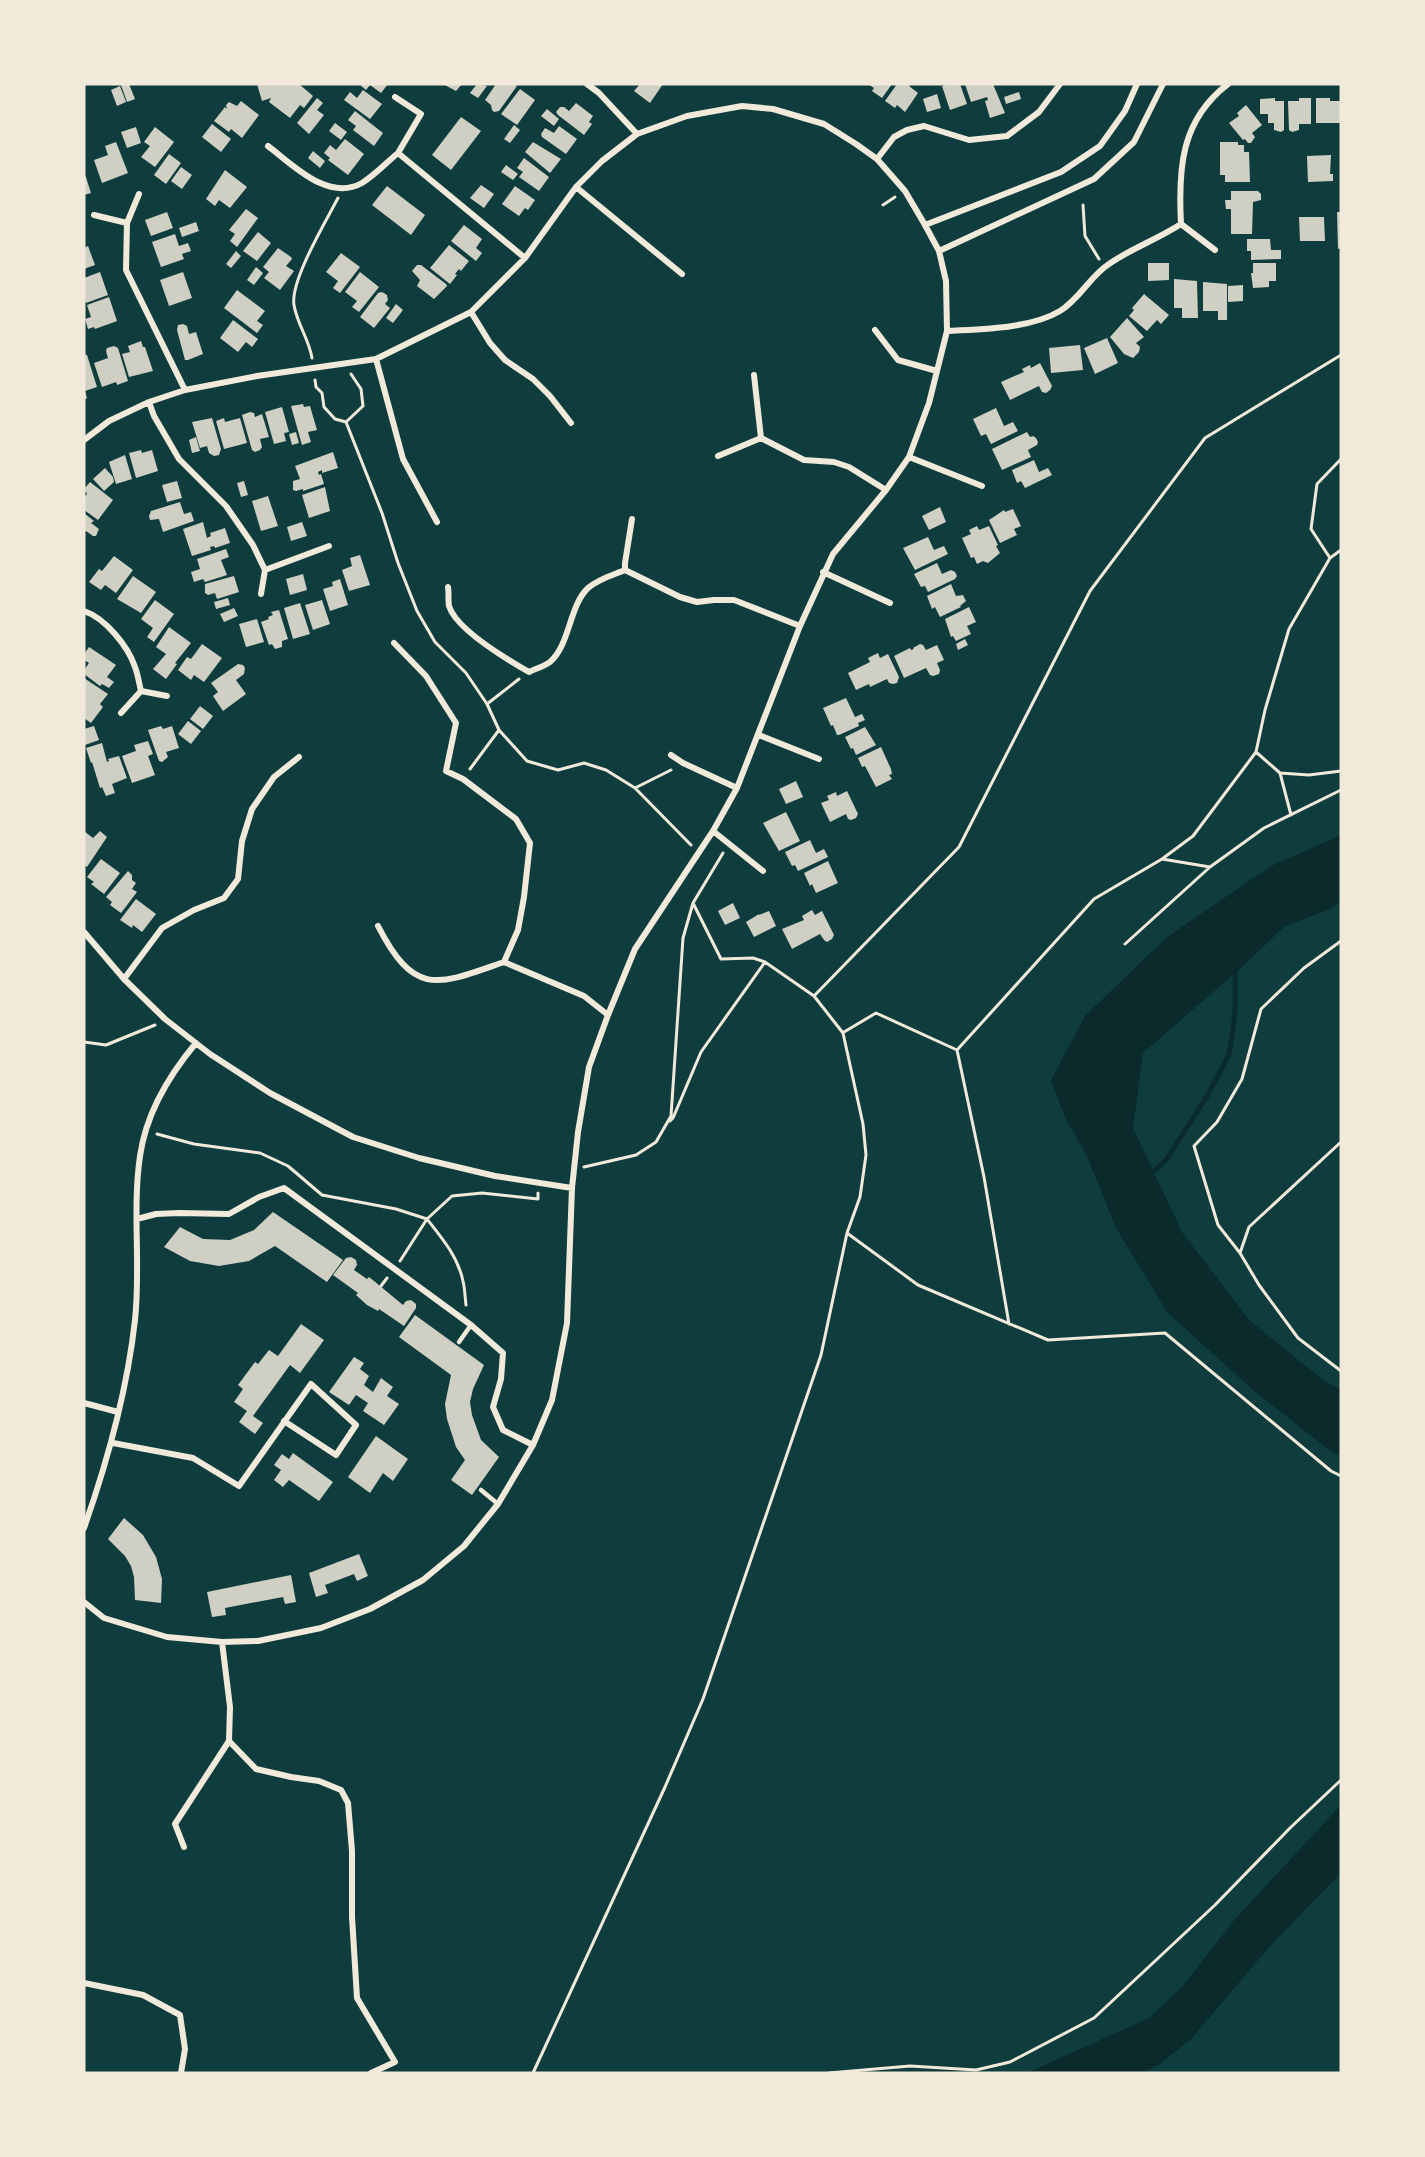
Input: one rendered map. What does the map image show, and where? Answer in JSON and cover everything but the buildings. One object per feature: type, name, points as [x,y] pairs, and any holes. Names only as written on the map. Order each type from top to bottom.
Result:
[{"type":"street","points":[[587,84],[599,93],[637,134]]},
{"type":"street","points":[[877,159],[894,138],[907,130],[924,126],[969,140],[1007,136],[1039,112],[1060,84]]},
{"type":"street","points":[[925,225],[1061,172],[1100,146],[1125,111],[1137,84]]},
{"type":"street","points":[[939,251],[1094,179],[1134,142],[1163,84]]},
{"type":"street","points":[[1181,224],[1181,168],[1190,130],[1208,101],[1228,84]]},
{"type":"street","points":[[268,146],[315,182],[343,188],[362,183],[398,153],[421,114],[395,97]]},
{"type":"street","points":[[84,440],[109,421],[148,402],[185,390],[257,376],[376,359],[471,312],[525,258],[576,187],[602,161],[637,134],[687,116],[742,106],[773,109],[824,124],[877,159],[905,191],[939,251],[946,288],[947,331],[926,412],[909,457],[886,490],[833,554],[823,572],[737,788],[713,831],[635,949],[589,1067],[572,1188],[567,1323],[552,1400],[533,1445],[498,1504],[464,1546],[423,1581],[370,1609],[321,1628],[258,1641],[222,1642],[168,1637],[104,1618],[84,1602]]},
{"type":"street","points":[[398,153],[525,258]]},
{"type":"street","points":[[576,187],[682,274]]},
{"type":"street","points":[[139,194],[127,223],[126,270],[185,390]]},
{"type":"street","points":[[94,215],[127,223]]},
{"type":"street","points":[[947,331],[1031,321],[1059,311],[1083,292],[1106,266],[1124,254],[1162,237],[1181,224]]},
{"type":"street","points":[[1181,224],[1215,250]]},
{"type":"street","points":[[471,312],[490,343],[505,360],[545,390],[571,423]]},
{"type":"street","points":[[875,330],[898,360],[938,371]]},
{"type":"street","points":[[376,359],[403,459],[436,522]]},
{"type":"street","points":[[754,375],[761,438]]},
{"type":"street","points":[[148,402],[179,459],[225,506],[253,545],[265,570],[261,594]]},
{"type":"street","points":[[718,456],[761,438],[804,460],[834,462],[849,467],[886,490]]},
{"type":"street","points":[[909,457],[982,486]]},
{"type":"street","points":[[626,570],[625,562],[632,519]]},
{"type":"street","points":[[265,570],[329,546]]},
{"type":"street","points":[[448,587],[449,607],[464,628],[511,662],[529,672],[550,662],[563,641],[578,603],[587,589],[601,580],[626,570],[680,597],[697,602],[734,600],[800,626]]},
{"type":"street","points":[[823,572],[891,603]]},
{"type":"street","points":[[84,610],[105,622],[119,640],[135,665],[141,691]]},
{"type":"street","points":[[394,643],[426,676],[456,723],[446,771],[463,779],[516,819],[530,843],[518,930],[504,962]]},
{"type":"street","points":[[141,691],[167,696]]},
{"type":"street","points":[[121,712],[141,691]]},
{"type":"street","points":[[759,735],[819,759]]},
{"type":"street","points":[[671,755],[737,788]]},
{"type":"street","points":[[124,980],[162,928],[194,910],[224,898],[238,879],[242,841],[252,809],[274,777],[298,757]]},
{"type":"street","points":[[713,831],[763,871]]},
{"type":"street","points":[[378,926],[391,952],[403,966],[419,976],[438,981],[453,980],[504,962],[584,996],[608,1015]]},
{"type":"street","points":[[84,932],[124,980],[165,1019],[210,1054],[270,1093],[353,1137],[419,1158],[537,1184],[572,1188]]},
{"type":"street","points":[[84,1528],[113,1443],[135,1320],[140,1158],[147,1130],[176,1068],[196,1042]]},
{"type":"street","points":[[137,1219],[156,1214],[229,1214],[259,1197],[284,1188],[471,1325],[503,1353],[501,1379],[493,1407],[503,1430],[533,1445]]},
{"type":"street","points":[[113,1443],[193,1458],[239,1486],[284,1421],[311,1384],[356,1425],[336,1455],[284,1421]]},
{"type":"street","points":[[84,1403],[118,1412]]},
{"type":"street","points":[[184,1847],[175,1824],[230,1741],[230,1707],[222,1642]]},
{"type":"street","points":[[230,1741],[256,1769],[320,1781],[341,1790],[348,1803],[357,1998],[395,2062],[371,2073]]},
{"type":"street","points":[[84,1983],[143,1995],[180,2015],[185,2049],[181,2073]]},
{"type":"lane","points":[[459,1342],[471,1325]]},
{"type":"lane","points":[[481,1490],[498,1504]]},
{"type":"path","points":[[313,369],[310,348],[293,303],[296,283],[343,188]]},
{"type":"path","points":[[883,206],[898,196]]},
{"type":"path","points":[[1083,205],[1085,236],[1106,266]]},
{"type":"path","points":[[814,996],[959,847],[1090,591],[1205,438],[1341,355]]},
{"type":"path","points":[[345,363],[361,389],[363,406],[346,422]]},
{"type":"path","points":[[1330,558],[1311,529],[1317,484],[1341,459]]},
{"type":"path","points":[[957,1050],[1094,899],[1162,859],[1193,836],[1256,752],[1265,710],[1289,629],[1330,558],[1341,550]]},
{"type":"path","points":[[487,704],[529,672]]},
{"type":"path","points":[[463,779],[500,730]]},
{"type":"path","points":[[1256,752],[1280,773],[1291,815]]},
{"type":"path","points":[[635,788],[683,763]]},
{"type":"path","points":[[1280,773],[1309,775],[1341,771]]},
{"type":"path","points":[[1125,944],[1210,867],[1264,828],[1341,790]]},
{"type":"path","points":[[574,1170],[636,1155],[656,1142],[671,1116],[683,938],[693,903],[729,843]]},
{"type":"path","points":[[1162,859],[1210,867]]},
{"type":"path","points":[[533,2073],[665,1787],[703,1699],[821,1355],[847,1233],[860,1197],[866,1155],[863,1124],[843,1033],[814,996],[765,962],[753,958],[721,959],[693,903]]},
{"type":"path","points":[[1341,941],[1304,968],[1261,1010],[1242,1079],[1218,1122],[1194,1146],[1218,1225],[1298,1338],[1341,1371]]},
{"type":"path","points":[[666,1124],[674,1118],[701,1052],[765,962]]},
{"type":"path","points":[[843,1033],[876,1013],[957,1050]]},
{"type":"path","points":[[84,1043],[106,1045],[148,1028]]},
{"type":"path","points":[[957,1050],[984,1177],[1009,1324]]},
{"type":"path","points":[[147,1130],[194,1144],[260,1153],[288,1166],[322,1195],[396,1209],[428,1219],[448,1245],[456,1262],[463,1281],[471,1325]]},
{"type":"path","points":[[1240,1253],[1249,1227],[1341,1142]]},
{"type":"path","points":[[395,1268],[428,1219],[452,1196],[482,1193],[538,1199],[537,1184]]},
{"type":"path","points":[[847,1233],[918,1285],[1048,1340],[1165,1333],[1331,1471],[1341,1476]]},
{"type":"path","points":[[828,2073],[910,2066],[976,2070],[1010,2062],[1094,2018],[1207,1912],[1341,1780]]},
{"type":"water","points":[[1341,835],[1341,902],[1328,910],[1285,926],[1242,967],[1143,1053],[1133,1128],[1182,1232],[1249,1320],[1322,1379],[1341,1390],[1341,1456],[1333,1453],[1253,1390],[1167,1312],[1116,1228],[1086,1154],[1065,1118],[1051,1080],[1085,1016],[1167,937],[1271,866]]},
{"type":"water","points":[[1341,1805],[1341,1873],[1271,1945],[1191,2039],[1160,2064],[1142,2073],[1027,2073],[1149,2018],[1182,1987],[1235,1919]]},
{"type":"waterway","points":[[1149,1176],[1166,1160],[1206,1098],[1229,1055],[1235,1014],[1235,968]]}]
